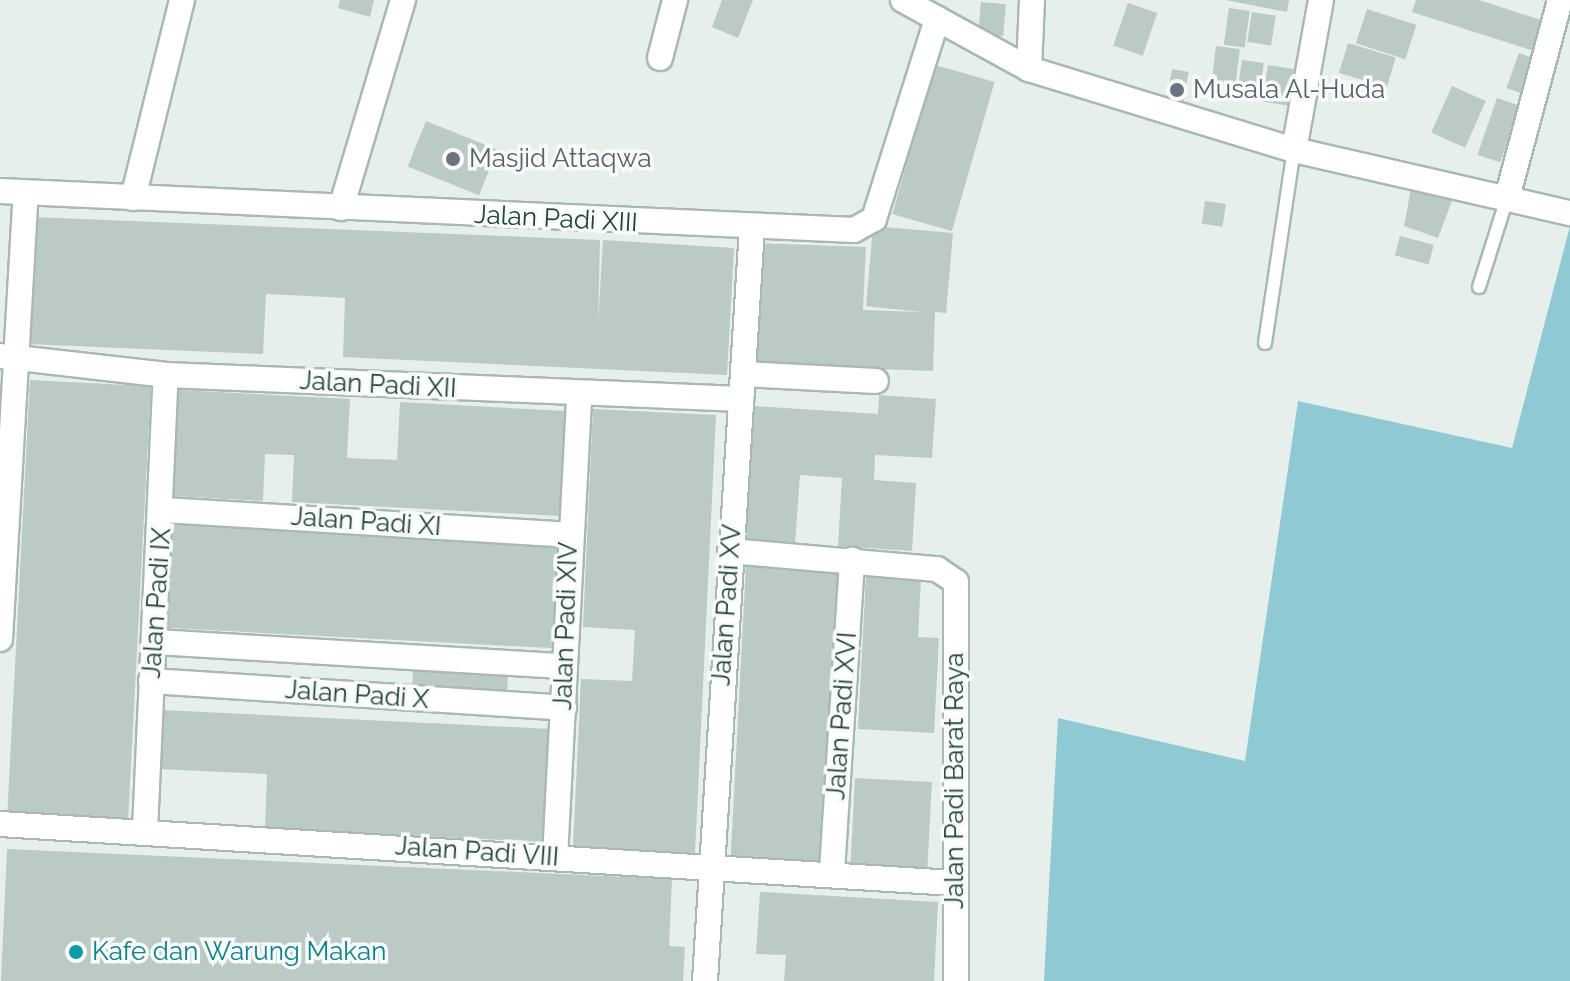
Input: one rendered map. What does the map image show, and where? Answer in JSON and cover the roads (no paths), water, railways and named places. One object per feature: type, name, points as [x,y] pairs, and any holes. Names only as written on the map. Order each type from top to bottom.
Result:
[{"type":"street","points":[[133,198],[182,0]]},
{"type":"street","points":[[341,208],[403,0]]},
{"type":"street","points":[[660,58],[675,0]]},
{"type":"street","points":[[903,0],[1027,68],[1294,150],[1570,213]]},
{"type":"street","points":[[1027,68],[1032,0]]},
{"type":"street","points":[[1294,150],[1321,0]]},
{"type":"street","points":[[1507,198],[1560,0]]},
{"type":"street","name":"Jalan Padi XIII","points":[[0,191],[752,228],[854,230],[874,219],[937,19]]},
{"type":"street","points":[[0,639],[8,356],[26,193]]},
{"type":"street","name":"Jalan Padi XV","points":[[705,981],[709,865],[752,228]]},
{"type":"street","name":"Jalan Padi XII","points":[[8,356],[166,375],[742,399]]},
{"type":"street","points":[[743,374],[876,381]]},
{"type":"street","name":"Jalan Padi IX","points":[[145,830],[151,681],[164,510],[166,375]]},
{"type":"street","name":"Jalan Padi XIV","points":[[555,858],[564,708],[562,666],[568,535],[579,394]]},
{"type":"street","name":"Jalan Padi XI","points":[[164,510],[568,535]]},
{"type":"street","points":[[730,551],[852,560]]},
{"type":"street","name":"Jalan Padi Barat Raya","points":[[852,560],[937,569],[956,582],[956,981]]},
{"type":"street","name":"Jalan Padi XVI","points":[[832,871],[852,560]]},
{"type":"street","name":"Jalan Padi X","points":[[156,642],[562,666]]},
{"type":"street","name":"Jalan Padi X","points":[[151,681],[564,708]]},
{"type":"street","name":"Jalan Padi VIII","points":[[0,824],[145,830],[555,858],[832,871],[954,883]]},
{"type":"lane","points":[[1265,343],[1294,150]]},
{"type":"lane","points":[[1479,287],[1507,198]]},
{"type":"water","points":[[1570,226],[1570,981],[1044,981],[1058,718],[1245,761],[1298,401],[1512,448]]},
{"type":"place","name":"Musala Al-Huda","points":[[1177,90]]},
{"type":"place","name":"Masjid Attaqwa","points":[[453,159]]},
{"type":"place","name":"Kafe dan Warung Makan","points":[[76,952]]}]
